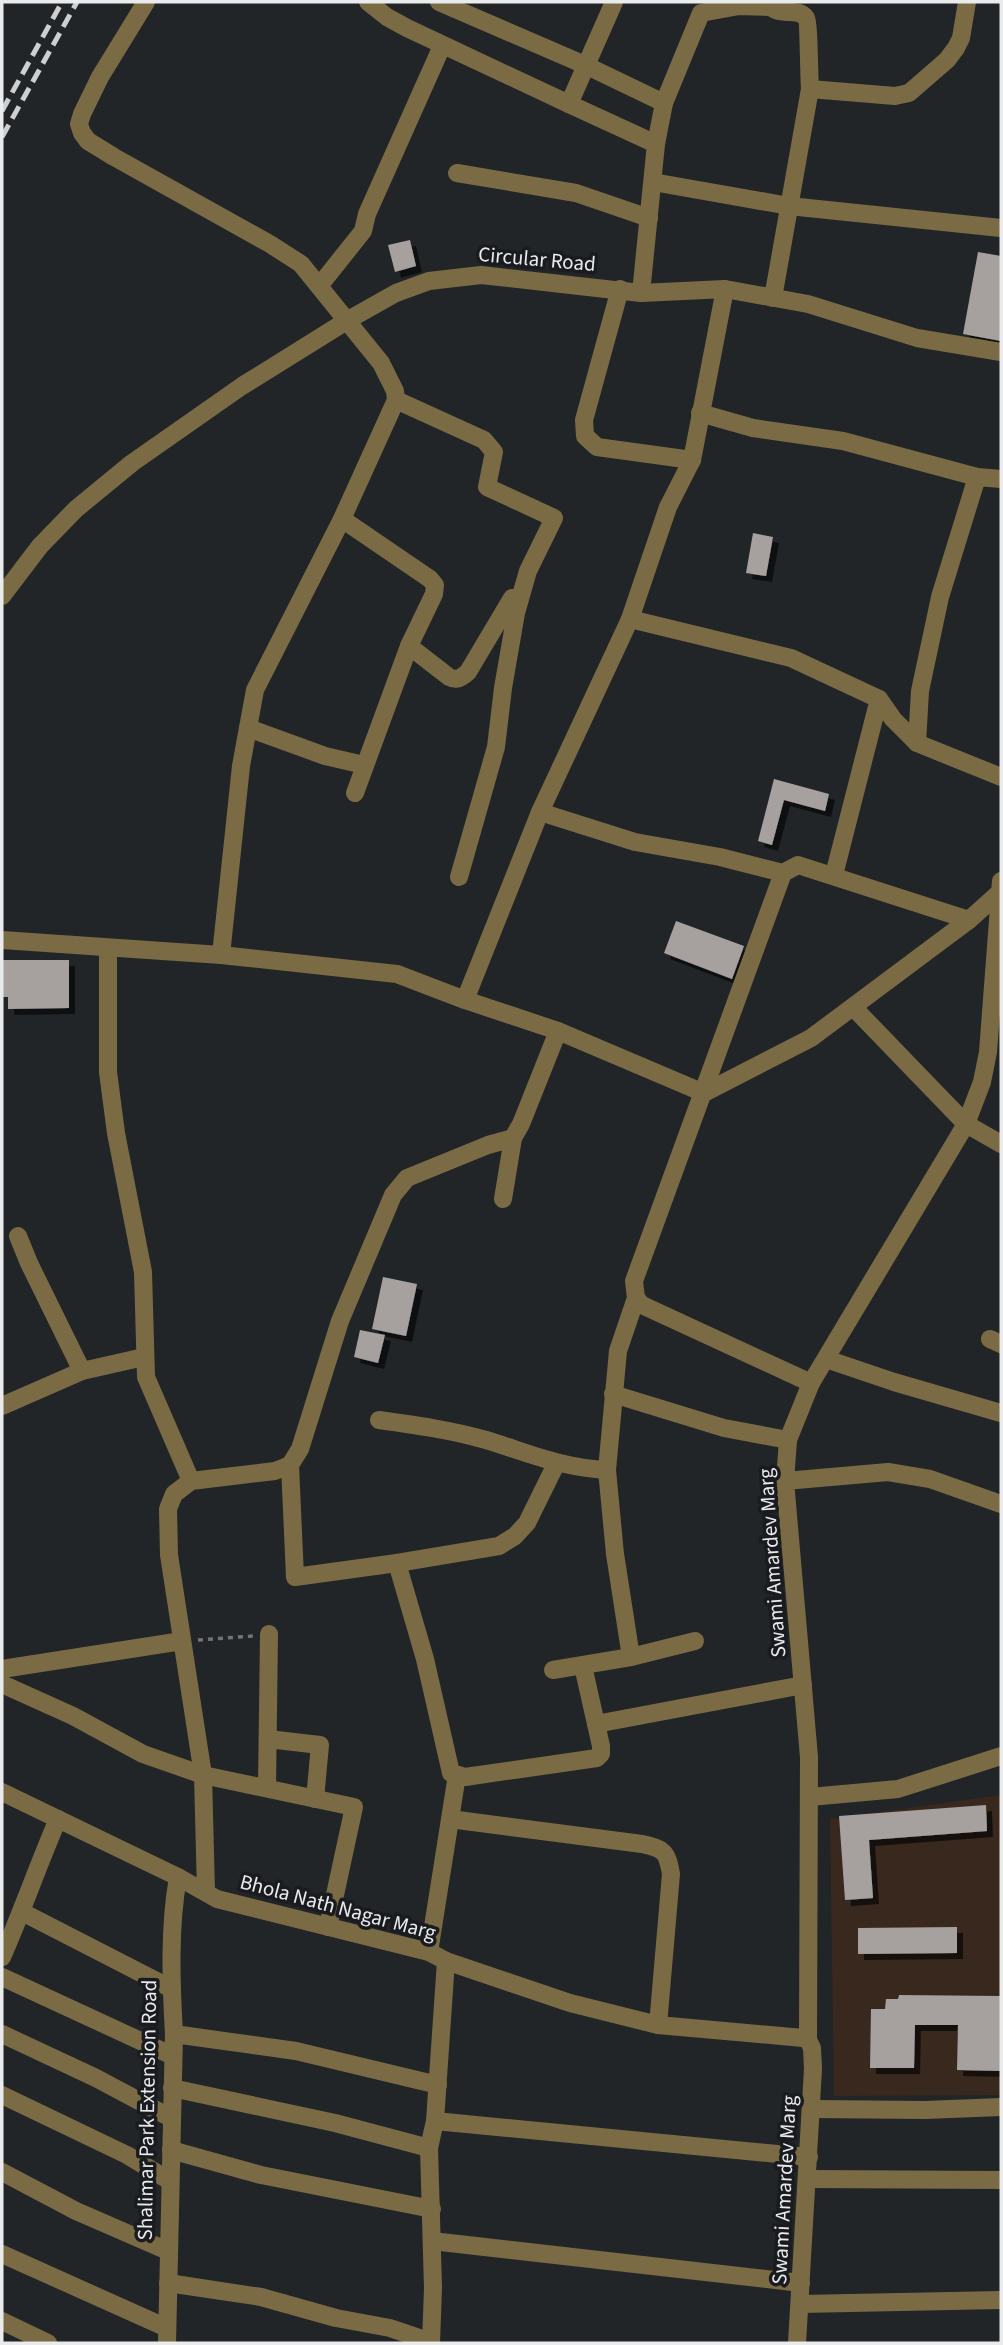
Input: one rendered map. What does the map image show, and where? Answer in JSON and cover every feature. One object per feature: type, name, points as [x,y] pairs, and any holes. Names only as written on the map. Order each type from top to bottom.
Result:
[{"type":"street","points":[[146,2],[100,77],[82,114],[79,124],[82,133],[88,141],[114,157],[301,264],[381,363],[396,391],[396,400],[342,519],[255,690],[242,766],[221,955]]},
{"type":"street","points":[[368,2],[387,17],[442,46],[656,144]]},
{"type":"street","points":[[439,2],[458,6],[664,103]]},
{"type":"street","points":[[569,104],[614,2]]},
{"type":"street","points":[[810,89],[895,96],[909,93],[947,60],[956,48],[961,38],[967,2]]},
{"type":"street","points":[[641,293],[656,144],[664,103],[701,13],[769,4],[779,12],[800,13],[806,17],[810,26],[807,54],[810,89],[773,298]]},
{"type":"street","points":[[320,285],[363,231],[367,214],[442,46]]},
{"type":"street","points":[[457,173],[576,193],[649,218]]},
{"type":"street","points":[[653,182],[789,206],[1001,228]]},
{"type":"street","name":"Circular Road","points":[[2,596],[40,546],[67,518],[132,463],[242,386],[348,320],[396,293],[429,281],[481,275],[641,293],[725,289],[808,304],[917,338],[1001,352]]},
{"type":"street","points":[[620,289],[583,420],[585,436],[597,447],[692,460]]},
{"type":"street","points":[[465,1000],[540,812],[630,619],[668,507],[692,460],[725,289]]},
{"type":"street","points":[[396,400],[484,440],[494,452],[486,487],[554,518],[528,571],[516,613],[496,747],[459,877]]},
{"type":"street","points":[[700,413],[752,428],[843,441],[976,477],[1001,479]]},
{"type":"street","points":[[917,743],[920,691],[940,597],[976,477]]},
{"type":"street","points":[[342,519],[435,585],[434,594],[409,646],[355,793]]},
{"type":"street","points":[[409,646],[449,677],[455,680],[461,678],[468,672],[512,598]]},
{"type":"street","points":[[630,619],[790,658],[878,699],[917,743],[1001,777]]},
{"type":"street","points":[[834,875],[878,699]]},
{"type":"street","points":[[248,727],[325,756],[364,765]]},
{"type":"street","points":[[540,812],[635,842],[720,856],[783,873]]},
{"type":"street","points":[[631,1657],[615,1554],[607,1470],[618,1351],[636,1298],[634,1281],[783,873],[798,865],[969,920]]},
{"type":"street","points":[[704,1093],[811,1038],[969,920],[1000,887]]},
{"type":"street","name":"Swami Amardev Marg","points":[[797,2343],[810,2157],[813,2069],[812,2048],[806,2039],[809,1757],[785,1481],[788,1440],[811,1383],[966,1124],[982,1082],[988,1052],[1000,887]]},
{"type":"street","points":[[2,940],[221,955],[397,974],[558,1031],[704,1093]]},
{"type":"street","points":[[108,948],[108,1072],[116,1133],[143,1272],[146,1377],[191,1481]]},
{"type":"street","points":[[853,1007],[966,1124],[1001,1144]]},
{"type":"street","points":[[503,1199],[513,1138],[558,1031]]},
{"type":"street","points":[[513,1138],[488,1145],[407,1178],[393,1195],[340,1321],[300,1448],[290,1465],[295,1577],[499,1546],[515,1536],[527,1523],[556,1464]]},
{"type":"street","points":[[18,1237],[82,1371]]},
{"type":"street","points":[[636,1298],[642,1306],[811,1383]]},
{"type":"street","points":[[2,1406],[82,1371],[144,1357]]},
{"type":"street","points":[[826,1359],[1001,1413]]},
{"type":"street","points":[[613,1394],[724,1428],[788,1440]]},
{"type":"street","points":[[379,1420],[428,1426],[484,1439],[556,1464],[607,1470]]},
{"type":"street","points":[[206,1892],[203,1775],[169,1555],[168,1509],[174,1494],[191,1481],[275,1471],[290,1465]]},
{"type":"street","points":[[785,1481],[888,1472],[930,1479],[1001,1504]]},
{"type":"street","points":[[397,1563],[425,1659],[451,1773],[465,1777],[590,1761],[601,1754],[583,1666]]},
{"type":"street","points":[[267,1787],[269,1634]]},
{"type":"street","points":[[553,1670],[631,1657],[695,1641]]},
{"type":"street","points":[[2,1669],[182,1642]]},
{"type":"street","points":[[2,1684],[73,1716],[143,1755],[203,1775],[354,1807],[328,1927]]},
{"type":"street","points":[[596,1724],[803,1685]]},
{"type":"street","points":[[268,1740],[320,1745],[314,1799]]},
{"type":"street","points":[[810,1797],[898,1789],[1001,1756]]},
{"type":"street","points":[[429,1952],[457,1774]]},
{"type":"street","name":"Bhola Nath Nagar Marg","points":[[2,1792],[178,1877],[217,1899],[429,1952],[446,1961],[570,2003],[658,2025],[806,2039]]},
{"type":"street","points":[[2,1957],[58,1819]]},
{"type":"street","points":[[450,1819],[642,1844],[658,1847],[668,1856],[671,1874],[658,2025]]},
{"type":"street","name":"Shalimar Park Extension Road","points":[[167,2335],[174,2034],[172,1989],[178,1877]]},
{"type":"street","points":[[22,1912],[172,1989]]},
{"type":"street","points":[[168,2283],[261,2297],[336,2318],[390,2328],[431,2343],[432,2209],[429,2148],[435,2121],[446,1961]]},
{"type":"street","points":[[2,1977],[173,2056]]},
{"type":"street","points":[[2,2034],[96,2078],[172,2118]]},
{"type":"street","points":[[174,2034],[296,2051],[438,2085]]},
{"type":"street","points":[[172,2088],[335,2123],[429,2148]]},
{"type":"street","points":[[2,2095],[127,2155],[170,2181]]},
{"type":"street","points":[[812,2109],[925,2110],[1001,2107]]},
{"type":"street","points":[[435,2121],[810,2157]]},
{"type":"street","points":[[171,2150],[261,2175],[432,2209]]},
{"type":"street","points":[[2,2172],[76,2210],[168,2251]]},
{"type":"street","points":[[808,2179],[1001,2180]]},
{"type":"street","points":[[432,2241],[801,2283]]},
{"type":"street","points":[[2,2254],[167,2335]]},
{"type":"street","points":[[800,2304],[1001,2300]]},
{"type":"street","points":[[2,2322],[48,2343]]},
{"type":"path","points":[[182,1642],[269,1634]]},
{"type":"shaded area","points":[[1001,1795],[1001,2095],[834,2096],[830,1819]]},
{"type":"building","points":[[410,240],[416,266],[395,272],[388,245]]},
{"type":"building","points":[[978,252],[1001,256],[1001,341],[963,334]]},
{"type":"building","points":[[753,533],[773,537],[766,576],[746,573]]},
{"type":"building","points":[[774,779],[829,794],[825,811],[784,800],[772,845],[758,841]]},
{"type":"building","points":[[676,921],[744,946],[732,979],[664,953]]},
{"type":"building","points":[[2,960],[69,960],[69,1008],[8,1009],[8,997],[2,997]]},
{"type":"building","points":[[383,1277],[417,1284],[406,1336],[372,1329]]},
{"type":"building","points":[[360,1330],[385,1335],[378,1363],[354,1357]]},
{"type":"building","points":[[986,1805],[987,1831],[869,1840],[873,1898],[845,1900],[839,1816]]},
{"type":"building","points":[[957,1927],[957,1953],[858,1954],[858,1928]]},
{"type":"building","points":[[899,1995],[1001,1996],[1001,2071],[957,2070],[958,2025],[915,2025],[914,2068],[870,2068],[871,2009],[885,2009],[886,1999],[898,1999]]},
{"type":"railway","points":[[2,111],[62,2]]},
{"type":"railway","points":[[2,137],[77,2]]}]
